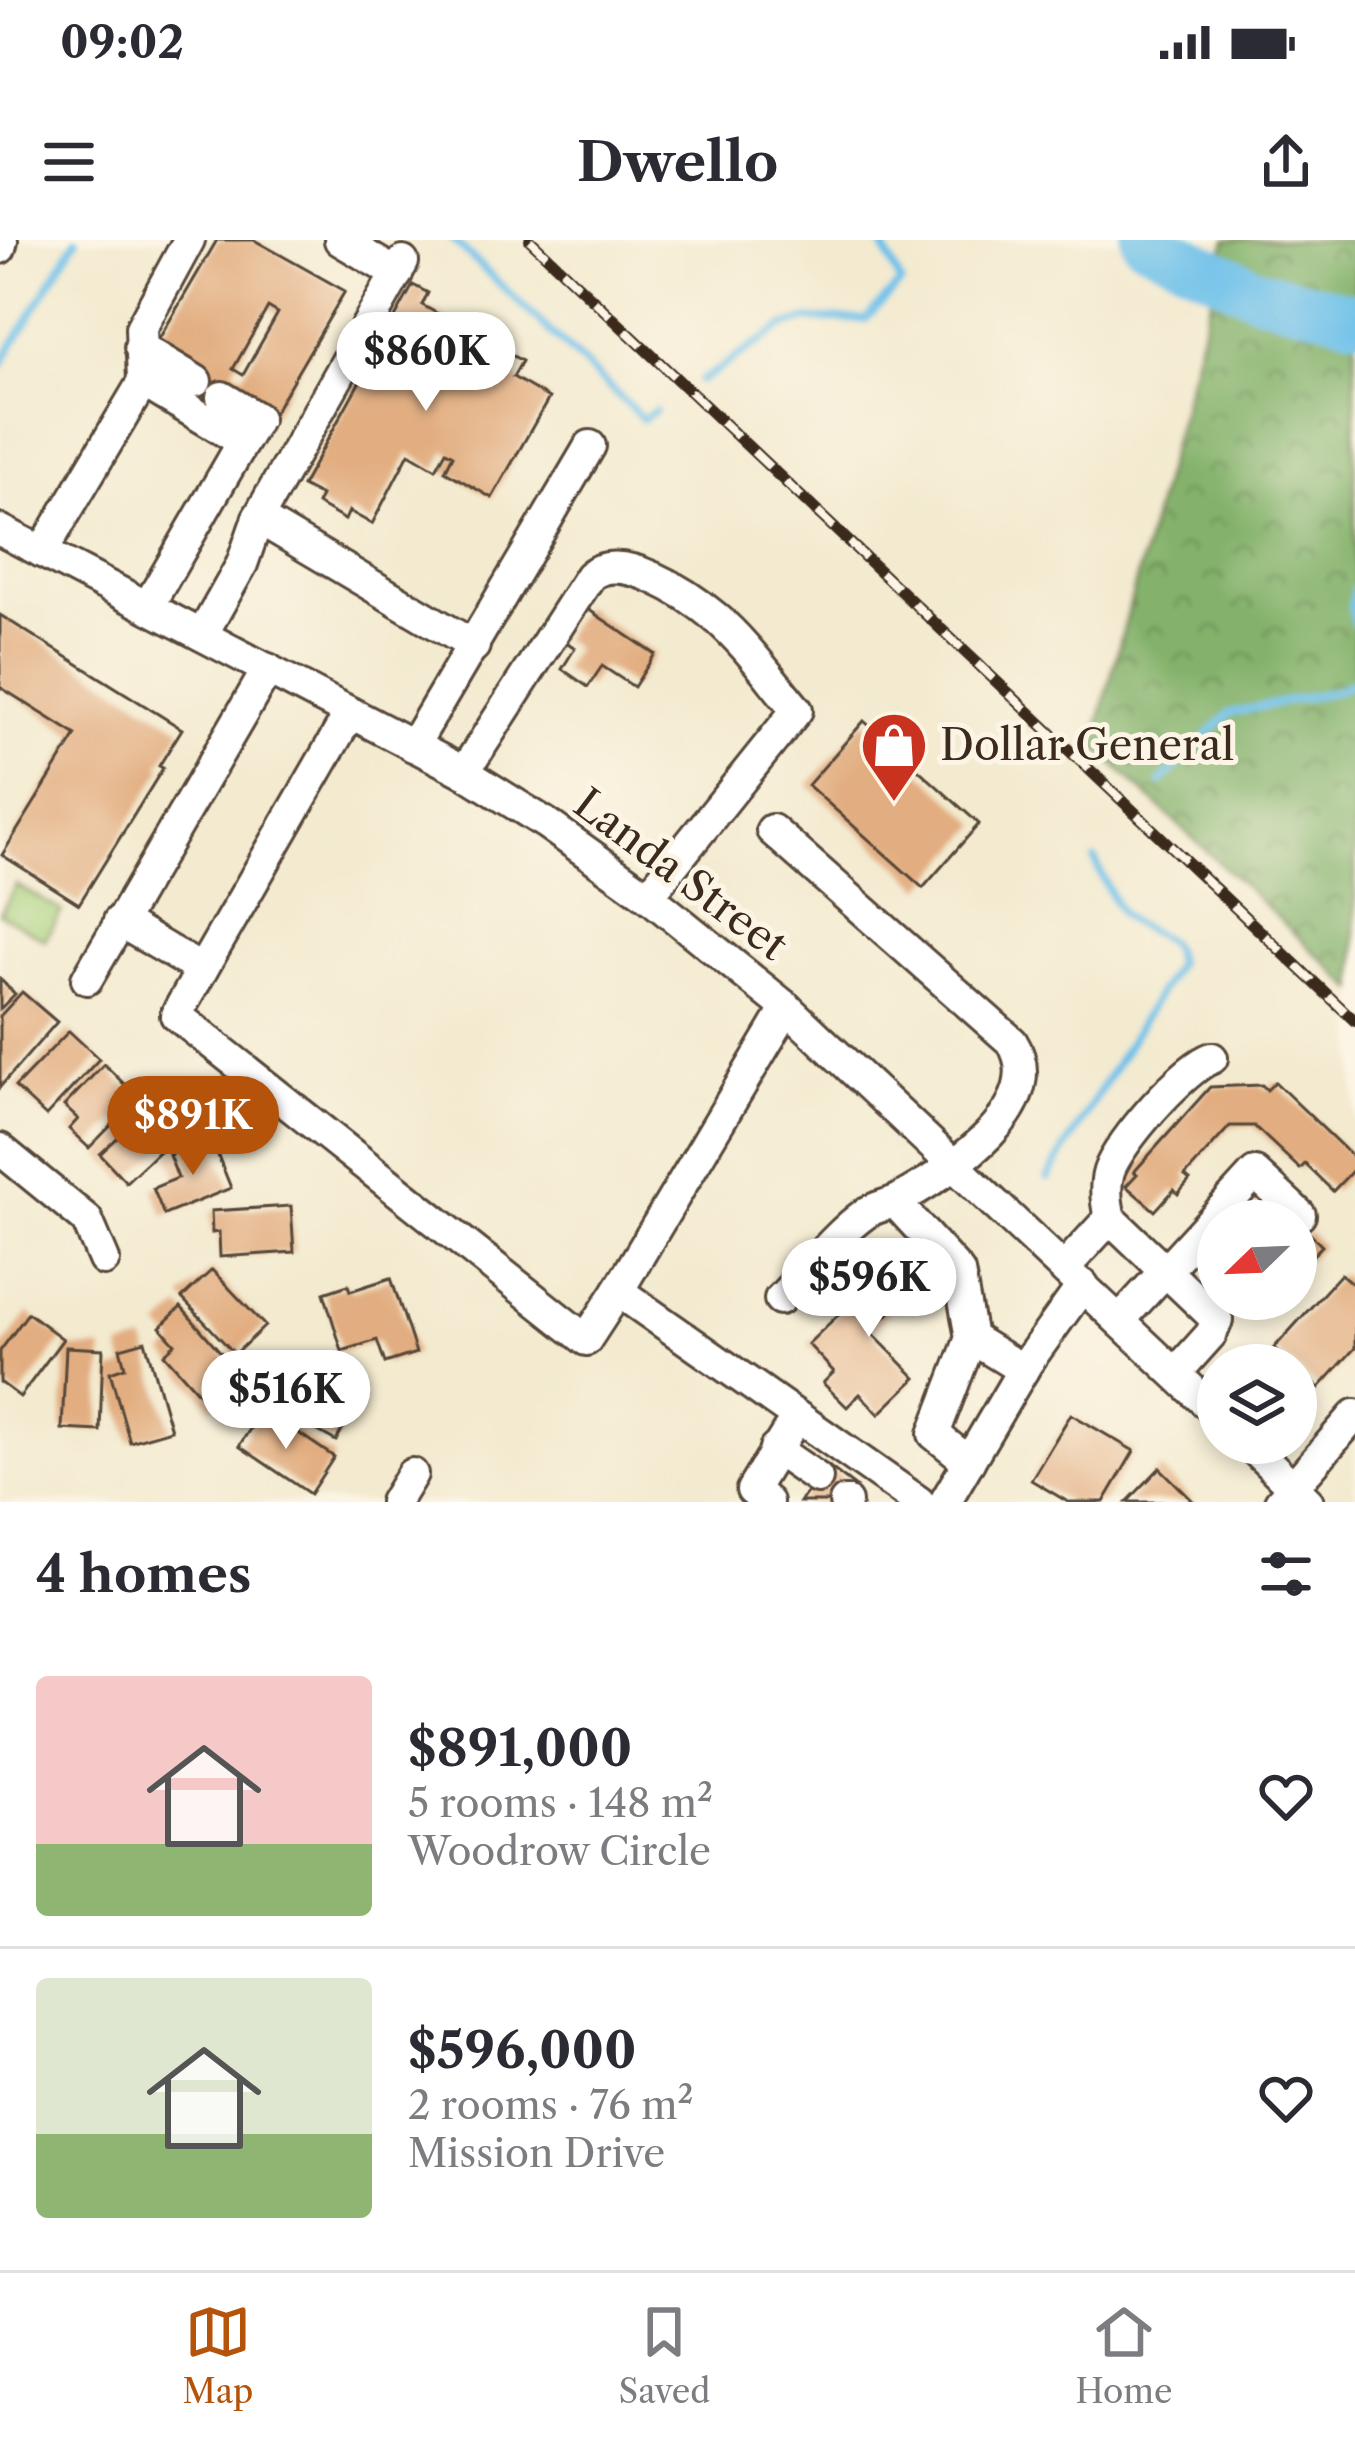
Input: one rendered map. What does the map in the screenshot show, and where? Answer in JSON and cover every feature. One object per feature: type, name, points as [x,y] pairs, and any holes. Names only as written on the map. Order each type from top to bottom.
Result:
[{"type":"street","points":[[42,552],[143,382],[141,328],[189,240]]},
{"type":"street","points":[[202,634],[242,564],[258,518],[400,268],[340,240]]},
{"type":"street","points":[[140,347],[257,418],[148,606]]},
{"type":"street","points":[[143,382],[243,442]]},
{"type":"street","points":[[413,746],[590,446]]},
{"type":"street","points":[[258,518],[474,646]]},
{"type":"street","name":"Landa Street","points":[[0,530],[464,772],[548,824],[648,896],[787,1008],[1197,1394]]},
{"type":"street","points":[[464,772],[599,567],[608,564],[645,573],[715,617],[797,710],[648,896]]},
{"type":"street","points":[[87,979],[268,669]]},
{"type":"street","points":[[350,713],[176,1015],[586,1340],[787,1008]]},
{"type":"street","points":[[772,830],[1017,1051],[1023,1073],[1018,1095],[956,1165],[895,1202],[868,1210],[780,1299]]},
{"type":"street","points":[[119,921],[202,970]]},
{"type":"street","points":[[1176,1373],[1211,1334],[1216,1320],[1110,1218],[1105,1200],[1109,1171],[1123,1147],[1192,1070],[1212,1058]]},
{"type":"street","points":[[0,1149],[87,1220],[104,1260]]},
{"type":"street","points":[[1230,1200],[1255,1173],[1284,1200]]},
{"type":"street","points":[[895,1202],[959,1272],[971,1338],[934,1434],[969,1462]]},
{"type":"street","points":[[945,1502],[1110,1218]]},
{"type":"street","points":[[1120,1320],[1197,1236]]},
{"type":"street","points":[[618,1291],[919,1502]]},
{"type":"street","points":[[971,1338],[1022,1370]]},
{"type":"street","points":[[1266,1464],[1294,1497],[1355,1414]]},
{"type":"street","points":[[767,1502],[752,1490],[781,1440],[817,1478]]},
{"type":"street","points":[[395,1502],[412,1474]]},
{"type":"green space","points":[[1226,240],[1355,240],[1355,990],[1093,745]]},
{"type":"green space","points":[[16,885],[62,911],[45,940],[0,914]]},
{"type":"building","points":[[217,240],[254,240],[345,291],[273,414],[229,387],[214,410],[188,394],[156,344]],"holes":[[[268,307],[278,313],[243,375],[233,369]]]},
{"type":"building","points":[[413,285],[428,293],[422,305],[522,361],[513,377],[549,398],[492,498],[445,471],[453,455],[446,451],[436,469],[409,453],[372,524],[349,511],[345,520],[317,504],[321,496],[302,486]]},
{"type":"building","points":[[583,606],[655,654],[634,687],[602,666],[588,687],[562,669],[575,648],[562,639]]},
{"type":"building","points":[[0,615],[182,729],[79,904],[2,855],[76,735],[0,687]]},
{"type":"building","name":"Dollar General","points":[[864,721],[979,824],[923,888],[808,785]]},
{"type":"building","points":[[0,979],[15,994],[0,1009]]},
{"type":"building","points":[[22,992],[57,1022],[0,1087],[0,1016]]},
{"type":"building","points":[[69,1031],[99,1059],[46,1116],[15,1087]]},
{"type":"building","points":[[104,1064],[138,1098],[89,1148],[69,1129],[78,1119],[64,1106]]},
{"type":"building","points":[[1275,1082],[1355,1159],[1355,1168],[1333,1191],[1305,1164],[1300,1169],[1254,1126],[1230,1126],[1185,1176],[1190,1180],[1178,1194],[1174,1190],[1155,1211],[1126,1186],[1210,1087],[1262,1085],[1267,1090]]},
{"type":"building","points":[[160,1098],[186,1126],[126,1182],[100,1154]]},
{"type":"building","points":[[211,1138],[231,1188],[164,1215],[153,1188],[178,1178],[169,1155]]},
{"type":"building","points":[[291,1206],[294,1252],[220,1257],[219,1232],[212,1233],[211,1211]]},
{"type":"building","points":[[904,1251],[928,1276],[870,1331],[916,1378],[879,1414],[860,1394],[847,1407],[823,1383],[834,1372],[808,1344]]},
{"type":"building","points":[[212,1270],[265,1326],[235,1354],[182,1298]]},
{"type":"building","points":[[1341,1274],[1355,1286],[1355,1348],[1319,1388],[1317,1344],[1278,1344],[1299,1320],[1317,1320],[1317,1301]]},
{"type":"building","points":[[391,1278],[416,1353],[385,1363],[377,1340],[342,1351],[324,1293],[348,1285],[350,1291]]},
{"type":"building","points":[[181,1307],[244,1379],[212,1408],[164,1354],[175,1344],[160,1327]]},
{"type":"building","points":[[28,1313],[63,1339],[20,1397],[0,1382],[0,1351]]},
{"type":"building","points":[[145,1341],[171,1430],[130,1442],[110,1372],[125,1367],[120,1348]]},
{"type":"building","points":[[66,1347],[103,1349],[100,1431],[62,1429]]},
{"type":"building","points":[[290,1364],[358,1400],[336,1441],[269,1404]]},
{"type":"building","points":[[263,1409],[334,1457],[310,1494],[239,1446]]},
{"type":"building","points":[[1071,1414],[1134,1451],[1104,1502],[1068,1502],[1031,1480]]},
{"type":"building","points":[[827,1465],[856,1487],[845,1502],[800,1502]]},
{"type":"building","points":[[1160,1468],[1194,1502],[1127,1502]]},
{"type":"waterway","points":[[0,366],[76,240]]},
{"type":"waterway","points":[[453,240],[643,419],[655,411]]},
{"type":"waterway","points":[[701,381],[784,326],[806,320],[866,319],[901,283],[880,240]]},
{"type":"waterway","points":[[1145,240],[1259,293],[1355,317]]},
{"type":"waterway","points":[[1355,588],[1351,605],[1355,624]]},
{"type":"waterway","points":[[1161,782],[1230,713],[1336,691],[1355,681]]},
{"type":"waterway","points":[[1048,1178],[1176,964],[1166,941],[1123,914],[1095,860]]},
{"type":"railway","points":[[530,240],[1355,1021]]},
{"type":"place","name":"Dollar General","points":[[894,804]]}]
